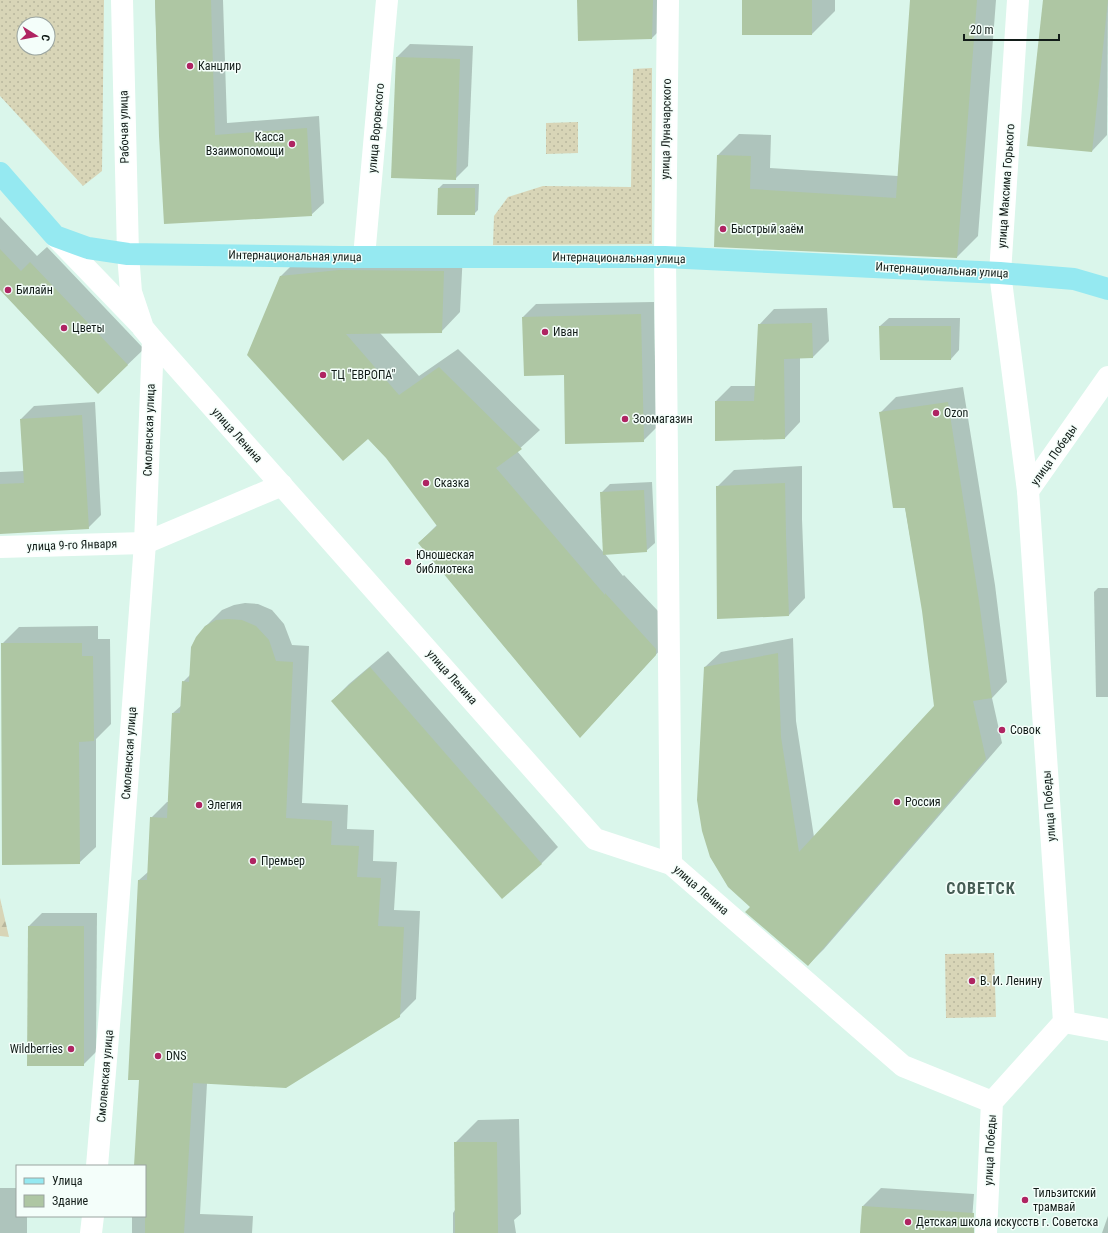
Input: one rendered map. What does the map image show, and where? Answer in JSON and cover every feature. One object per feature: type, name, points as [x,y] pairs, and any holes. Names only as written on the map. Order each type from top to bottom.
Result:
[{"type":"main road","points":[[0,173],[55,236],[88,248],[128,254]]},
{"type":"main road","name":"Интернациональная улица","points":[[128,254],[364,257],[665,257],[1000,273],[1074,279],[1108,289]]},
{"type":"street","name":"Рабочая улица","points":[[122,0],[128,254]]},
{"type":"street","name":"улица Воровского","points":[[364,257],[386,0]]},
{"type":"street","name":"улица Луначарского","points":[[668,0],[665,257],[671,864]]},
{"type":"street","name":"улица Максима Горького","points":[[1018,0],[1000,273],[1028,491]]},
{"type":"street","points":[[55,236],[148,334]]},
{"type":"street","name":"улица Ленина","points":[[128,254],[132,292],[148,334],[595,839],[671,864],[903,1066],[992,1102]]},
{"type":"street","name":"Смоленская улица","points":[[97,1165],[111,1001],[144,542],[148,334]]},
{"type":"street","name":"улица Победы","points":[[986,1233],[992,1102],[1064,1022],[1028,491],[1108,377]]},
{"type":"street","points":[[144,542],[282,485]]},
{"type":"street","name":"улица 9-го Января","points":[[0,547],[144,542]]},
{"type":"street","points":[[1064,1022],[1108,1030]]},
{"type":"street","points":[[91,1233],[93,1217]]},
{"type":"green space","points":[[0,0],[104,0],[102,171],[83,186],[0,96]]},
{"type":"green space","points":[[652,68],[652,244],[493,245],[494,216],[508,197],[543,186],[631,187],[633,69]]},
{"type":"green space","points":[[578,122],[578,153],[546,154],[546,123]]},
{"type":"green space","points":[[0,898],[9,937],[0,936]]},
{"type":"green space","points":[[994,953],[996,1017],[946,1018],[945,954]]},
{"type":"building","points":[[155,0],[211,0],[215,135],[307,128],[312,216],[164,224],[159,136]]},
{"type":"building","points":[[577,0],[653,0],[652,39],[578,41]]},
{"type":"building","points":[[742,0],[812,0],[812,35],[742,35]]},
{"type":"building","points":[[910,0],[977,0],[957,258],[714,247],[717,155],[751,156],[750,189],[896,198]]},
{"type":"building","points":[[1043,0],[1108,0],[1092,152],[1027,146]]},
{"type":"building","points":[[396,57],[460,59],[456,180],[391,178]]},
{"type":"building","points":[[438,188],[475,188],[475,215],[437,215]]},
{"type":"building","name":"Цветы","points":[[0,249],[21,271],[30,262],[128,365],[98,394],[0,290]]},
{"type":"building","points":[[339,270],[444,271],[442,333],[346,334],[399,395],[439,367],[522,449],[496,468],[605,595],[605,593],[656,649],[656,655],[580,738],[418,543],[437,526],[386,458],[368,439],[343,461],[247,355],[280,276]]},
{"type":"building","points":[[641,314],[644,442],[565,444],[564,375],[524,376],[522,317]]},
{"type":"building","points":[[812,323],[813,358],[784,359],[785,439],[715,441],[715,401],[754,401],[758,324]]},
{"type":"building","points":[[879,326],[951,326],[951,360],[880,360]]},
{"type":"building","points":[[948,402],[979,601],[992,698],[973,701],[986,759],[808,966],[745,912],[750,907],[728,887],[710,857],[702,831],[697,800],[704,667],[778,653],[781,737],[799,852],[934,706],[922,611],[905,508],[893,508],[879,412]]},
{"type":"building","points":[[82,415],[89,529],[0,534],[0,484],[24,483],[20,419]]},
{"type":"building","points":[[785,483],[789,616],[717,619],[716,486]]},
{"type":"building","points":[[644,490],[647,552],[603,555],[600,492]]},
{"type":"building","name":"Премьер","points":[[216,620],[242,620],[256,626],[269,640],[276,661],[293,662],[286,818],[332,821],[331,845],[359,846],[357,877],[381,878],[378,926],[404,927],[400,1017],[286,1088],[193,1083],[184,1233],[145,1233],[146,1165],[134,1165],[139,1080],[128,1080],[138,880],[147,880],[150,817],[167,818],[172,713],[180,713],[182,681],[189,682],[191,647],[196,637],[205,626]]},
{"type":"building","points":[[1,643],[82,643],[82,656],[93,656],[94,741],[79,742],[80,864],[2,865]]},
{"type":"building","points":[[370,667],[542,864],[502,899],[331,701]]},
{"type":"building","points":[[28,926],[84,926],[84,1066],[27,1066]]},
{"type":"building","points":[[454,1142],[497,1142],[498,1233],[455,1233]]},
{"type":"building","name":"Детская школа искусств г. Советска","points":[[862,1206],[974,1213],[974,1233],[860,1233]]},
{"type":"place","name":"Канцлир","points":[[190,66]]},
{"type":"place","name":"Касса Взаимопомощи","points":[[292,144]]},
{"type":"place","name":"Быстрый заём","points":[[723,229]]},
{"type":"place","name":"Билайн","points":[[8,290]]},
{"type":"place","name":"Цветы","points":[[64,328]]},
{"type":"place","name":"Иван","points":[[545,332]]},
{"type":"place","name":"ТЦ \"ЕВРОПА\"","points":[[323,375]]},
{"type":"place","name":"Ozon","points":[[936,413]]},
{"type":"place","name":"Зоомагазин","points":[[625,419]]},
{"type":"place","name":"Сказка","points":[[426,483]]},
{"type":"place","name":"Юношеская библиотека","points":[[408,562]]},
{"type":"place","name":"Совок","points":[[1002,730]]},
{"type":"place","name":"Россия","points":[[897,802]]},
{"type":"place","name":"Элегия","points":[[199,805]]},
{"type":"place","name":"Премьер","points":[[253,861]]},
{"type":"place","name":"В. И. Ленину","points":[[972,981]]},
{"type":"place","name":"Wildberries","points":[[71,1049]]},
{"type":"place","name":"DNS","points":[[158,1056]]},
{"type":"place","name":"Тильзитский трамвай","points":[[1025,1200]]},
{"type":"place","name":"Детская школа искусств г. Советска","points":[[908,1222]]},
{"type":"district","name":"СОВЕТСК","points":[[981,888]]}]
